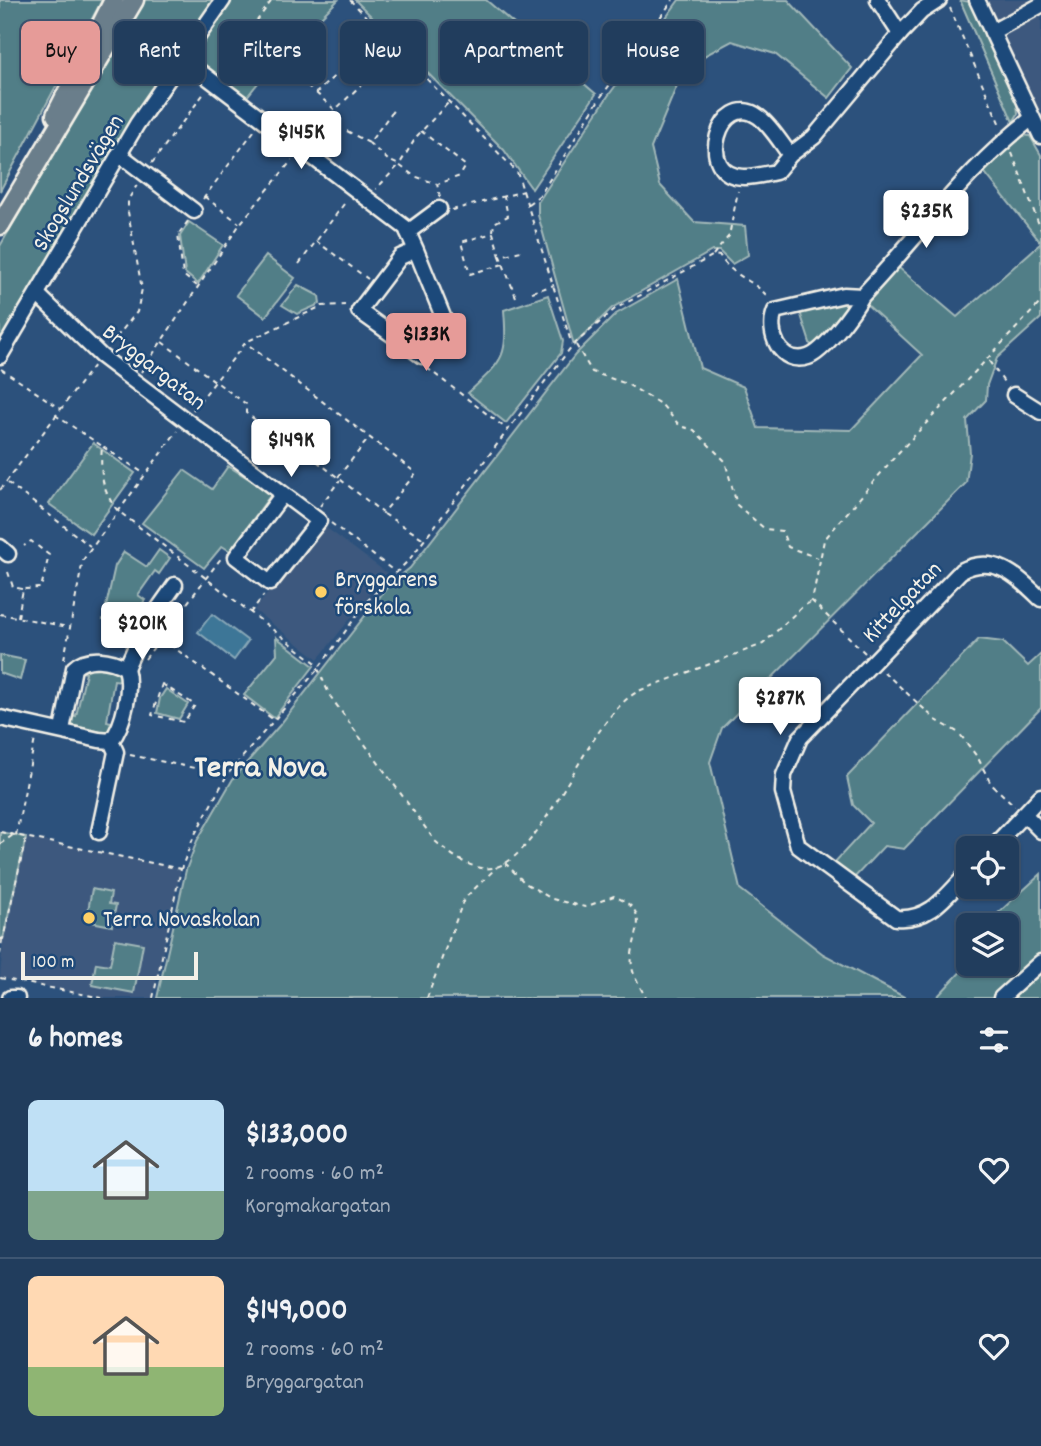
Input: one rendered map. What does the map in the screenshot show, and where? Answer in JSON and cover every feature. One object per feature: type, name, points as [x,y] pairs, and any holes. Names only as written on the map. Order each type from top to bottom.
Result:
[{"type":"main road","points":[[0,225],[114,0]]},
{"type":"main road","points":[[0,225],[134,0]]},
{"type":"street","name":"Skogslundsvägen","points":[[205,25],[223,0]]},
{"type":"street","points":[[878,0],[900,34]]},
{"type":"street","points":[[790,155],[760,117],[748,112],[737,112],[727,118],[719,128],[715,149],[722,167],[740,177],[776,173],[790,155],[814,137],[900,34],[922,12],[939,0]]},
{"type":"street","points":[[977,0],[1041,136]]},
{"type":"street","points":[[992,32],[1041,5]]},
{"type":"street","points":[[205,76],[262,120],[302,144],[408,232],[416,250],[446,324],[422,356],[359,311],[400,257],[416,250]]},
{"type":"street","name":"Skogslundsvägen","points":[[0,356],[119,155],[165,84]]},
{"type":"street","points":[[862,296],[844,295],[775,311],[770,327],[777,346],[784,353],[797,358],[808,357],[820,349],[936,210],[1006,138],[1031,119]]},
{"type":"street","points":[[119,155],[194,211]]},
{"type":"street","points":[[408,232],[439,209]]},
{"type":"street","name":"Bryggargatan","points":[[37,293],[101,356],[319,521],[270,583],[236,557]]},
{"type":"street","points":[[1014,395],[1041,412]]},
{"type":"street","points":[[236,557],[283,494]]},
{"type":"street","name":"Kittelgatan","points":[[956,885],[929,913],[907,919],[897,918],[798,846],[783,792],[789,759],[800,738],[961,571],[969,567],[996,565],[1006,568],[1041,599]]},
{"type":"street","points":[[126,668],[144,629],[175,585]]},
{"type":"street","points":[[56,729],[74,668],[89,659],[118,663],[126,668],[129,678],[119,731],[113,746],[99,832]]},
{"type":"street","points":[[0,718],[56,729],[113,746]]},
{"type":"street","points":[[1003,836],[1041,796]]},
{"type":"street","points":[[1024,814],[1041,831]]},
{"type":"street","points":[[1001,998],[1041,962]]},
{"type":"street","points":[[10,998],[17,998]]},
{"type":"path","points":[[0,491],[55,415],[136,312],[142,289],[128,200],[144,173],[272,0]]},
{"type":"path","points":[[350,0],[370,21]]},
{"type":"path","points":[[528,204],[540,195],[600,98],[673,0]]},
{"type":"path","points":[[947,0],[1006,138],[1041,230]]},
{"type":"path","points":[[316,93],[340,71]]},
{"type":"path","points":[[426,78],[506,158],[524,191],[574,345],[592,372],[627,384],[662,405],[680,426],[694,430],[725,461],[737,505],[765,529],[782,531],[788,548],[819,558]]},
{"type":"path","points":[[305,84],[335,110]]},
{"type":"path","points":[[134,381],[240,224],[302,144],[362,84]]},
{"type":"path","points":[[373,192],[399,164],[421,131],[450,102]]},
{"type":"path","points":[[369,143],[396,108]]},
{"type":"path","points":[[198,286],[183,275],[178,235],[262,120]]},
{"type":"path","points":[[347,131],[369,143],[388,160],[399,164],[414,176],[437,184],[460,176],[466,166],[421,131]]},
{"type":"path","points":[[153,998],[181,869],[194,836],[227,775],[318,669],[368,600],[425,540],[574,345],[615,309],[712,256],[729,236],[740,177]]},
{"type":"path","points":[[437,184],[439,209],[444,212],[524,191]]},
{"type":"path","points":[[299,264],[349,196]]},
{"type":"path","points":[[205,197],[240,224]]},
{"type":"path","points":[[504,197],[508,216],[494,223],[493,233],[516,297]]},
{"type":"path","points":[[493,233],[461,242],[470,274],[503,264]]},
{"type":"path","points":[[316,241],[372,282]]},
{"type":"path","points":[[500,256],[521,251]]},
{"type":"path","points":[[712,256],[720,256],[732,272],[762,289],[775,311]]},
{"type":"path","points":[[532,292],[555,285]]},
{"type":"path","points":[[103,446],[101,469],[104,494],[117,510],[315,662],[330,696],[435,841],[456,858],[482,868],[498,866],[528,845],[579,762],[622,701],[641,690],[762,644],[812,601],[824,540],[898,453],[1041,302]]},
{"type":"path","points":[[62,670],[83,560],[117,510],[246,342],[322,306],[343,304],[359,311]]},
{"type":"path","points":[[162,342],[246,404],[246,413],[339,478],[383,513],[425,540]]},
{"type":"path","points":[[246,342],[416,473],[383,513]]},
{"type":"path","points":[[988,360],[1014,395]]},
{"type":"path","points":[[420,363],[508,430]]},
{"type":"path","points":[[0,368],[61,408]]},
{"type":"path","points":[[55,415],[145,474]]},
{"type":"path","points":[[316,511],[370,437]]},
{"type":"path","points":[[7,482],[91,547]]},
{"type":"path","points":[[325,519],[395,571]]},
{"type":"path","points":[[8,572],[13,587],[41,588],[49,555],[31,541],[24,546]]},
{"type":"path","points":[[126,668],[143,663],[223,555],[236,557]]},
{"type":"path","points":[[18,617],[23,589]]},
{"type":"path","points":[[812,601],[855,641],[873,663],[936,720],[959,733],[978,758],[991,784],[1024,814]]},
{"type":"path","points":[[0,614],[70,628]]},
{"type":"path","points":[[160,638],[275,720]]},
{"type":"path","points":[[162,684],[195,705],[184,722],[152,715],[162,684]]},
{"type":"path","points":[[0,844],[15,835],[35,739],[56,729]]},
{"type":"path","points":[[113,746],[227,775]]},
{"type":"path","points":[[0,832],[181,869]]},
{"type":"path","points":[[0,954],[1,939],[26,837]]},
{"type":"path","points":[[505,863],[525,883],[552,899],[585,907],[614,896],[628,902],[638,916],[638,936],[632,964],[646,998]]},
{"type":"path","points":[[427,998],[464,899],[498,866]]},
{"type":"path","points":[[0,978],[102,998]]},
{"type":"shaded area","points":[[983,0],[1041,0],[1041,111],[1036,115]]},
{"type":"shaded area","name":"Bryggarens förskola","points":[[324,526],[387,573],[318,659],[254,610]]},
{"type":"shaded area","points":[[212,614],[248,641],[234,660],[198,632]]},
{"type":"shaded area","name":"Terra Novaskolan","points":[[26,837],[181,869],[153,998],[102,998],[0,978],[3,939]]},
{"type":"green space","points":[[0,0],[102,0],[91,21],[21,21],[21,84],[57,84],[0,191]]},
{"type":"green space","points":[[145,0],[215,0],[200,21],[133,21]]},
{"type":"green space","points":[[230,0],[338,0],[317,21],[219,21],[219,77],[205,66],[205,35]]},
{"type":"green space","points":[[355,0],[486,0],[511,21],[440,21],[440,84],[584,84],[596,94],[532,189],[504,150],[426,71],[426,21],[376,21]]},
{"type":"green space","points":[[679,0],[788,0],[852,68],[829,98],[775,54],[732,41],[704,56],[704,21],[663,21]]},
{"type":"green space","points":[[960,0],[970,2],[1017,104],[1018,114],[1013,122]]},
{"type":"green space","points":[[114,53],[114,84],[156,84],[0,340],[0,246],[95,84],[100,84],[100,76]]},
{"type":"green space","points":[[228,84],[257,84],[246,98]]},
{"type":"green space","points":[[617,84],[678,84],[651,148],[660,185],[694,222],[745,226],[748,255],[732,264],[719,251],[712,251],[612,308],[574,345],[538,215],[538,202]]},
{"type":"green space","points":[[1020,135],[1030,136],[1041,155],[1041,243],[982,169]]},
{"type":"green space","points":[[189,222],[223,245],[198,284],[185,273],[180,236]]},
{"type":"green space","points":[[1041,243],[1041,318],[997,358],[987,385],[986,400],[967,420],[970,453],[966,483],[722,728],[710,762],[740,889],[823,954],[906,998],[157,998],[186,870],[197,841],[234,777],[279,726],[389,585],[410,568],[575,355],[616,314],[678,279],[700,368],[744,387],[758,428],[851,430],[922,355],[864,302],[898,267],[957,317]]},
{"type":"green space","points":[[266,256],[295,278],[265,317],[236,295]]},
{"type":"green space","points":[[298,285],[319,296],[320,304],[297,314],[282,305]]},
{"type":"green space","points":[[548,295],[563,341],[561,353],[506,423],[468,393],[501,358],[505,339],[504,310]]},
{"type":"green space","points":[[842,300],[848,302],[845,310],[815,346],[811,346],[800,312]]},
{"type":"green space","points":[[93,443],[135,473],[91,534],[49,504]]},
{"type":"green space","points":[[228,466],[272,493],[230,551],[222,546],[204,568],[142,523],[184,470],[212,489]]},
{"type":"green space","points":[[159,550],[170,558],[159,574],[155,571],[138,595],[145,600],[127,625],[103,620],[115,566],[124,552],[147,567]]},
{"type":"green space","points":[[276,637],[314,666],[274,718],[244,695],[277,654]]},
{"type":"green space","points":[[979,639],[1003,642],[1028,666],[1041,654],[1041,708],[904,849],[884,846],[854,878],[833,864],[871,823],[853,805],[847,777]]},
{"type":"green space","points":[[0,655],[25,660],[20,680],[0,673]]},
{"type":"green space","points":[[91,664],[120,671],[122,681],[114,680],[107,721],[115,723],[106,733],[70,725],[68,714],[76,716],[86,673],[77,671]]},
{"type":"green space","points":[[166,689],[188,704],[179,719],[157,713],[160,698]]},
{"type":"green space","points":[[0,832],[26,837],[3,939],[0,938]]},
{"type":"green space","points":[[1041,874],[1041,953],[1019,974],[1019,913],[998,913],[1014,899],[1019,899],[1019,894]]},
{"type":"green space","points":[[92,889],[111,893],[109,904],[116,905],[112,926],[86,921]]},
{"type":"green space","points":[[115,939],[143,944],[134,993],[92,985],[96,963],[110,965]]},
{"type":"green space","points":[[1041,973],[1041,998],[1013,998]]},
{"type":"green space","points":[[957,976],[1016,976],[993,998],[936,998]]},
{"type":"place","name":"Bryggarens förskola","points":[[321,592]]},
{"type":"place","name":"Terra Novaskolan","points":[[89,918]]},
{"type":"district","name":"Terra Nova","points":[[260,765]]}]
